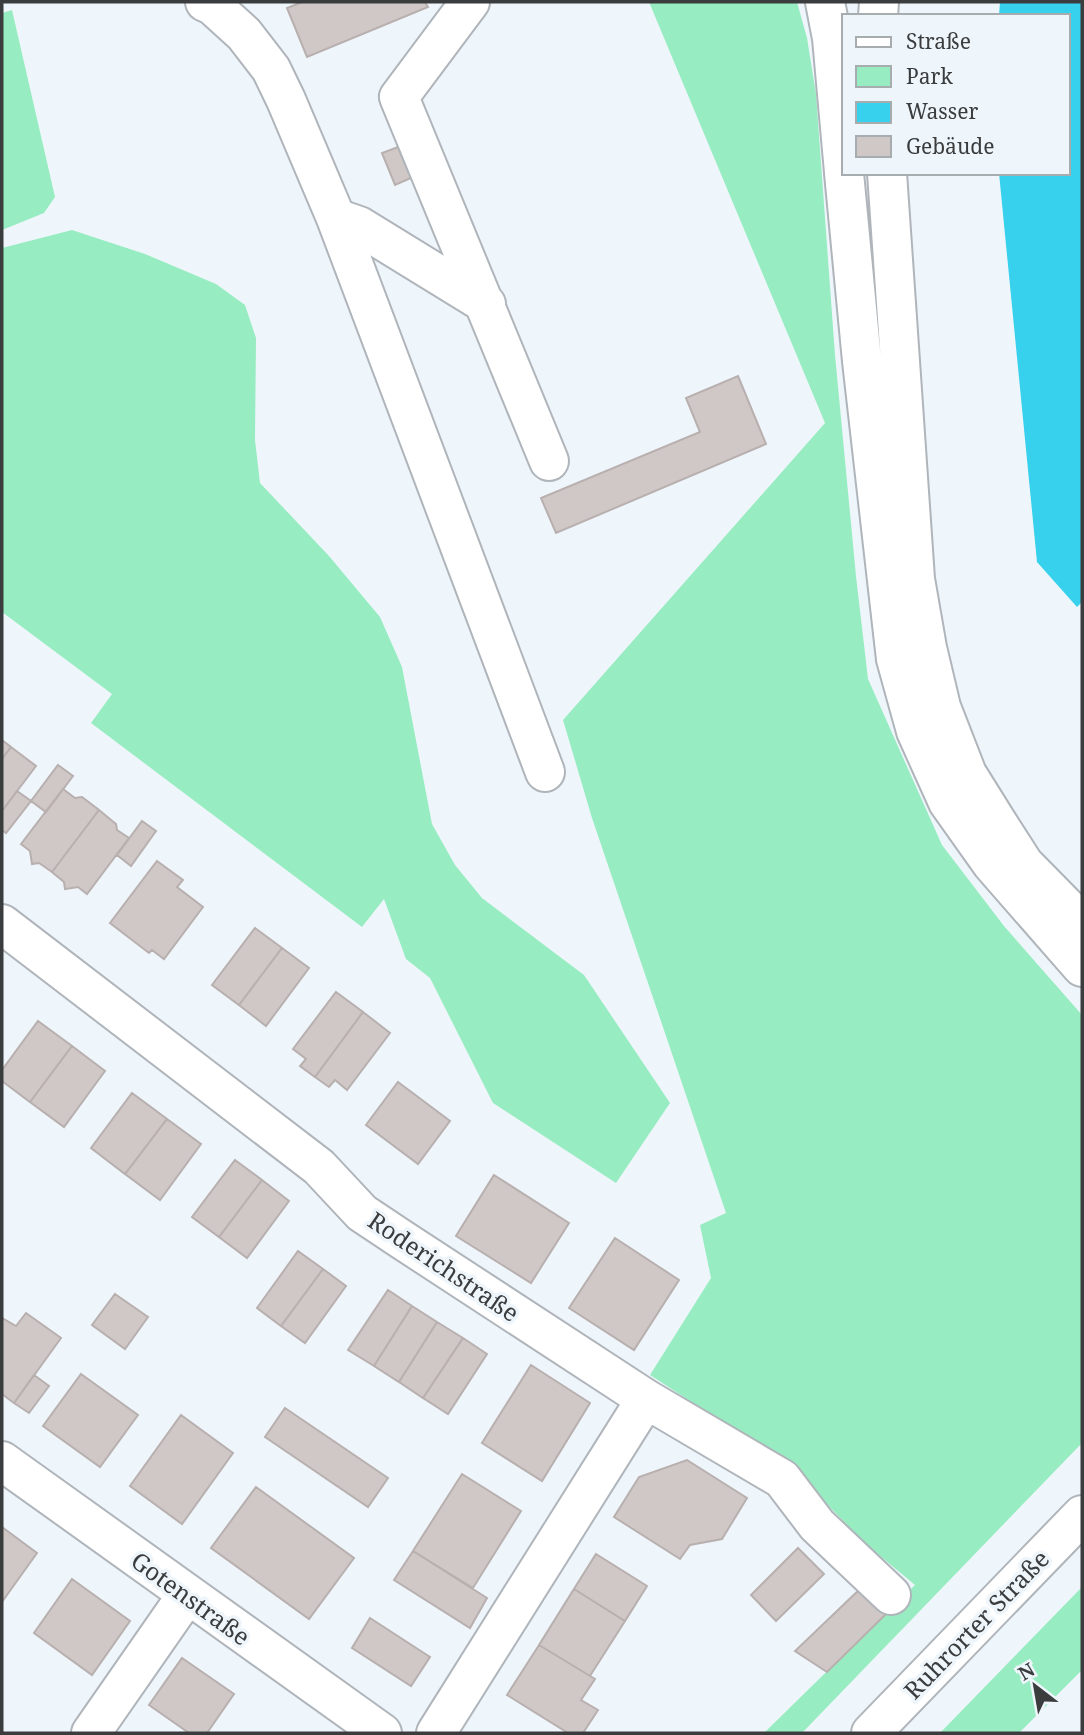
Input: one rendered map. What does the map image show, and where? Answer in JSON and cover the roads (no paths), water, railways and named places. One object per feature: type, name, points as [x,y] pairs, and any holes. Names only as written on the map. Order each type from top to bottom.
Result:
[{"type":"main road","points":[[205,2],[212,5],[244,34],[271,69],[286,100],[336,218],[545,772]]},
{"type":"main road","points":[[471,2],[399,97],[549,461]]},
{"type":"main road","points":[[825,2],[832,37],[842,150]]},
{"type":"main road","points":[[844,175],[896,659],[916,731],[948,802],[992,864],[1082,967]]},
{"type":"main road","points":[[887,175],[915,579],[941,707],[967,774],[1024,864],[1082,923]]},
{"type":"main road","points":[[336,218],[359,226],[486,304]]},
{"type":"main road","name":"Roderichstraße","points":[[2,924],[319,1167],[362,1213],[646,1399],[782,1479],[817,1525],[891,1595]]},
{"type":"main road","points":[[436,1733],[646,1399]]},
{"type":"main road","name":"Gotenstraße","points":[[2,1461],[382,1733]]},
{"type":"main road","name":"Ruhrorter Straße","points":[[871,1733],[1082,1516]]},
{"type":"main road","points":[[91,1733],[187,1595]]},
{"type":"water","points":[[1000,2],[1082,2],[1082,602],[1077,607],[1037,562],[999,175],[1070,175],[1070,14],[999,14]]}]
